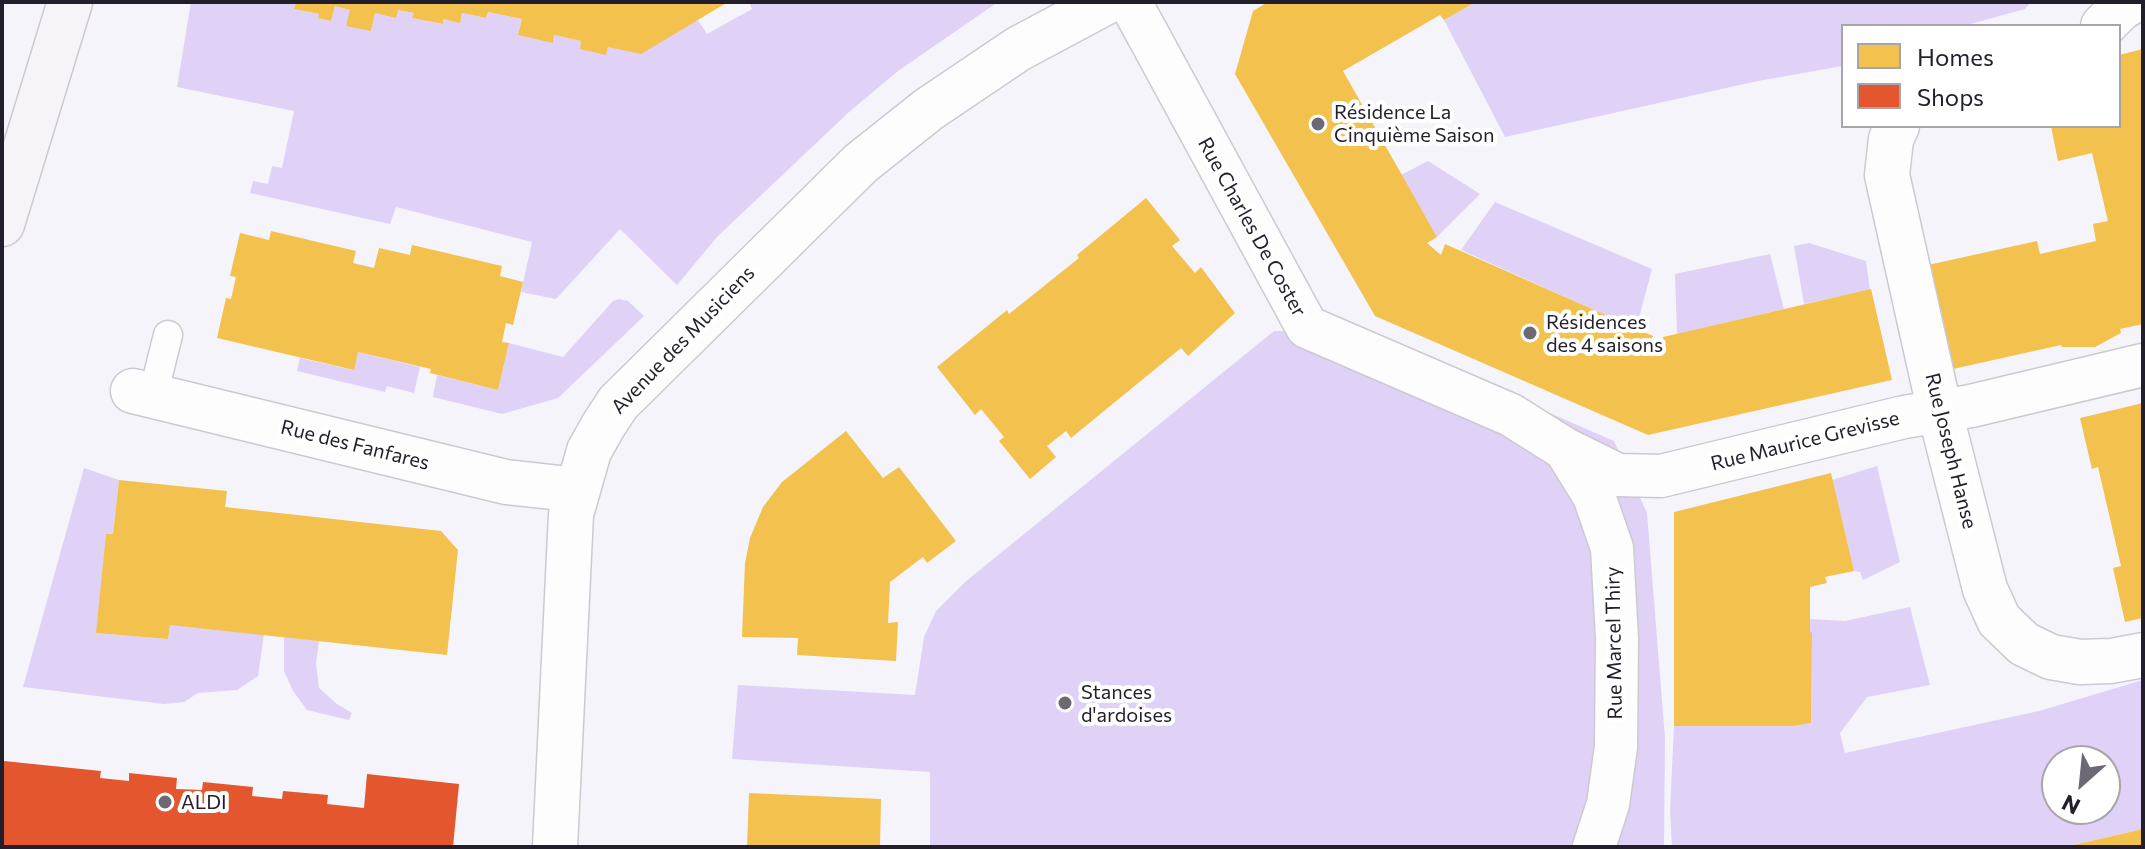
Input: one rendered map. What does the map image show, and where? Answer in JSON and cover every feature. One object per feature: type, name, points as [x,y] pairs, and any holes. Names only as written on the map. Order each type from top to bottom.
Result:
[{"type":"main road","points":[[2,224],[70,2]]},
{"type":"street","name":"Avenue des Musiciens","points":[[555,847],[571,514],[589,451],[618,403],[861,163],[929,109],[1018,49],[1106,2]]},
{"type":"street","name":"Rue Charles De Coster","points":[[1130,2],[1307,327],[1511,415],[1565,449]]},
{"type":"street","points":[[2105,24],[2131,2]]},
{"type":"street","name":"Rue Joseph Hanse","points":[[1896,128],[1891,139],[1887,175],[1940,412],[1985,589],[1999,620],[2024,644],[2051,657],[2080,662],[2111,661],[2143,655]]},
{"type":"street","name":"Rue Maurice Grevisse","points":[[1565,449],[1618,475],[1661,476],[1904,417],[1940,412],[2143,365]]},
{"type":"street","name":"Rue des Fanfares","points":[[143,393],[506,482],[578,490]]},
{"type":"street","name":"Rue Marcel Thiry","points":[[1565,449],[1594,496],[1612,548],[1617,638],[1616,747],[1608,804],[1594,847]]},
{"type":"lane","points":[[143,393],[168,335]]},
{"type":"shaded area","points":[[191,2],[296,2],[295,9],[319,14],[318,18],[331,21],[335,6],[350,10],[371,31],[375,13],[398,10],[414,13],[413,18],[442,24],[443,19],[460,22],[462,13],[486,18],[488,12],[522,19],[518,35],[553,42],[554,35],[581,41],[606,54],[608,47],[698,20],[707,34],[752,9],[749,2],[998,2],[898,71],[849,112],[717,237],[677,285],[620,229],[556,299],[521,292],[532,242],[396,207],[390,224],[250,193],[253,181],[268,184],[272,166],[282,168],[294,111],[177,87]]},
{"type":"shaded area","points":[[1476,2],[2031,2],[2025,9],[1970,24],[1841,24],[1841,66],[1758,81],[1505,137],[1444,20]]},
{"type":"shaded area","points":[[1428,161],[1480,194],[1437,237],[1401,175]]},
{"type":"shaded area","points":[[1495,202],[1652,269],[1636,329],[1461,250]]},
{"type":"shaded area","points":[[1809,243],[1866,261],[1870,290],[1804,304],[1794,246]]},
{"type":"shaded area","points":[[1770,254],[1784,309],[1677,334],[1675,274]]},
{"type":"shaded area","points":[[613,301],[628,301],[644,316],[558,398],[502,414],[433,397],[437,375],[498,390],[509,343],[563,357]]},
{"type":"shaded area","points":[[1359,330],[1614,441],[1647,513],[1665,738],[1664,847],[930,847],[930,772],[732,759],[738,685],[915,695],[924,637],[936,611],[965,582],[1274,331]]},
{"type":"shaded area","points":[[358,352],[420,367],[414,393],[387,386],[385,392],[297,371],[300,358],[353,370]]},
{"type":"shaded area","points":[[1877,466],[1900,562],[1863,580],[1860,572],[1854,571],[1832,480]]},
{"type":"shaded area","points":[[84,468],[119,480],[113,534],[106,534],[97,633],[168,639],[170,625],[264,634],[258,676],[237,690],[198,693],[184,702],[164,704],[23,687]]},
{"type":"shaded area","points":[[1910,607],[1930,685],[1867,697],[1840,733],[1845,753],[2039,711],[2143,680],[2143,829],[2064,847],[1672,847],[1670,810],[1674,726],[1811,723],[1810,619],[1845,621]]},
{"type":"shaded area","points":[[284,637],[319,641],[316,663],[319,688],[352,713],[349,720],[307,710],[293,691],[284,671]]},
{"type":"building: Homes","points":[[296,2],[728,2],[641,54],[608,47],[606,55],[580,49],[581,41],[554,35],[553,43],[518,35],[522,19],[488,12],[486,18],[462,13],[460,23],[443,19],[443,24],[412,18],[414,13],[398,10],[396,18],[375,13],[371,31],[346,26],[350,10],[335,6],[331,21],[318,18],[319,14],[294,9]]},
{"type":"building: Homes","points":[[1268,2],[1476,2],[1444,20],[1440,15],[1343,71],[1437,237],[1427,243],[1441,255],[1445,244],[1653,336],[1649,345],[1664,346],[1663,337],[1871,289],[1892,380],[1648,435],[1375,316],[1235,74],[1253,11]]},
{"type":"building: Homes","points":[[2143,49],[2143,324],[2120,329],[2121,333],[2095,347],[2061,345],[1953,369],[1928,265],[2037,241],[2040,254],[2096,241],[2093,224],[2108,221],[2092,153],[2058,161],[2051,128],[2121,128],[2121,54]]},
{"type":"building: Homes","points":[[1146,198],[1180,240],[1172,246],[1195,273],[1201,267],[1235,313],[1188,356],[1181,348],[1071,438],[1066,431],[1047,446],[1056,457],[1030,479],[999,441],[1004,437],[981,409],[975,415],[937,367],[1007,310],[1009,314],[1079,258],[1077,255]]},
{"type":"building: Homes","points":[[271,231],[356,251],[353,263],[374,268],[379,248],[410,255],[412,245],[502,266],[500,276],[523,282],[513,325],[506,323],[502,342],[509,343],[498,390],[430,373],[431,369],[358,352],[354,370],[217,338],[226,298],[231,299],[236,277],[230,276],[240,233],[269,240]]},
{"type":"building: Homes","points":[[2143,403],[2143,618],[2125,622],[2113,568],[2121,566],[2098,467],[2092,469],[2080,418]]},
{"type":"building: Homes","points":[[846,431],[883,478],[899,467],[956,541],[927,563],[923,557],[890,582],[888,623],[898,622],[896,661],[797,655],[798,638],[742,637],[745,563],[750,538],[763,507],[782,482]]},
{"type":"building: Homes","points":[[1831,473],[1854,571],[1825,577],[1827,583],[1810,587],[1811,723],[1792,726],[1674,726],[1674,512]]},
{"type":"building: Homes","points":[[119,480],[227,491],[225,507],[441,531],[458,550],[447,655],[170,625],[168,639],[96,633],[106,534],[113,534]]},
{"type":"building: Homes","points":[[749,793],[881,799],[880,847],[747,847]]},
{"type":"building: Homes","points":[[2143,829],[2143,847],[2069,847],[2069,846]]},
{"type":"building: Shops","name":"ALDI","points":[[4,761],[101,771],[100,778],[129,781],[129,773],[177,778],[176,789],[202,790],[203,782],[253,787],[252,796],[282,799],[283,791],[328,795],[327,804],[364,808],[367,774],[459,784],[453,847],[2,847]]},
{"type":"place","name":"Résidence La Cinquième Saison","points":[[1318,124]]},
{"type":"place","name":"Résidences des 4 saisons","points":[[1530,333]]},
{"type":"place","name":"Stances d'ardoises","points":[[1065,703]]},
{"type":"place","name":"ALDI","points":[[165,802]]}]
